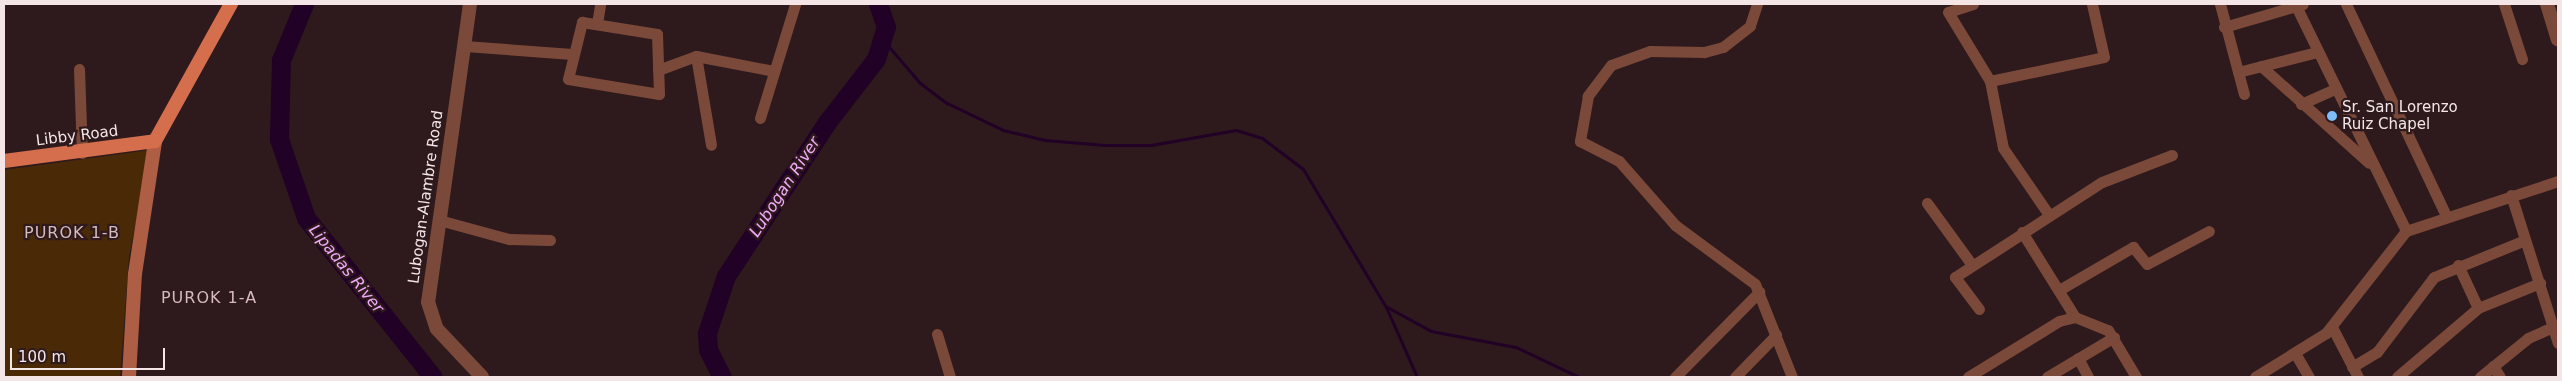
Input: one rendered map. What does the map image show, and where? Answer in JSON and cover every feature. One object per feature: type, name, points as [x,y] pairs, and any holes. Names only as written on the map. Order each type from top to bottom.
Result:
[{"type":"main road","points":[[129,377],[135,274],[155,141],[231,4]]},
{"type":"main road","name":"Libby Road","points":[[4,162],[82,153],[155,141]]},
{"type":"street","name":"Lubogan-Alambre Road","points":[[470,4],[428,288],[431,317],[482,377]]},
{"type":"street","points":[[596,24],[600,4]]},
{"type":"street","points":[[760,118],[795,4]]},
{"type":"street","points":[[1757,4],[1750,26],[1723,47],[1704,52],[1650,51],[1612,65],[1588,96],[1580,141],[1619,161],[1675,225],[1744,274],[1759,292],[1792,377]]},
{"type":"street","points":[[1973,4],[1948,12],[1990,81],[1997,134],[2049,215]]},
{"type":"street","points":[[1990,81],[2104,57],[2092,4]]},
{"type":"street","points":[[2220,4],[2224,27],[2244,94]]},
{"type":"street","points":[[2346,4],[2446,216]]},
{"type":"street","points":[[2504,4],[2522,59]]},
{"type":"street","points":[[2547,4],[2558,39]]},
{"type":"street","points":[[2224,27],[2299,5],[2317,52],[2406,231]]},
{"type":"street","points":[[582,22],[657,34],[659,94],[594,86],[568,80],[572,54],[582,22]]},
{"type":"street","points":[[465,46],[572,54]]},
{"type":"street","points":[[2238,72],[2317,52]]},
{"type":"street","points":[[658,70],[696,56],[774,71]]},
{"type":"street","points":[[696,56],[711,144]]},
{"type":"street","points":[[2260,66],[2375,168]]},
{"type":"street","points":[[79,69],[82,153]]},
{"type":"street","points":[[2301,104],[2335,90]]},
{"type":"street","points":[[1979,310],[1955,276],[2049,215],[2119,173],[2172,154]]},
{"type":"street","points":[[2255,377],[2296,353],[2332,327],[2406,231],[2511,195],[2557,186]]},
{"type":"street","points":[[2511,195],[2558,343]]},
{"type":"street","points":[[1927,204],[1972,265]]},
{"type":"street","points":[[439,220],[509,239],[550,240]]},
{"type":"street","points":[[2022,232],[2075,317]]},
{"type":"street","points":[[2059,290],[2134,247],[2147,264],[2209,232]]},
{"type":"street","points":[[2332,327],[2355,372],[2377,352],[2428,281],[2458,265],[2525,240]]},
{"type":"street","points":[[2458,265],[2478,308]]},
{"type":"street","points":[[2397,377],[2478,308],[2540,283]]},
{"type":"street","points":[[1675,377],[1759,292]]},
{"type":"street","points":[[1972,376],[2059,321],[2075,317],[2102,326],[2114,337],[2136,377]]},
{"type":"street","points":[[2480,377],[2528,338],[2554,327]]},
{"type":"street","points":[[937,334],[950,377]]},
{"type":"street","points":[[1735,377],[1776,335]]},
{"type":"street","points":[[2047,377],[2114,337]]},
{"type":"street","points":[[2296,353],[2309,377]]},
{"type":"street","points":[[2078,358],[2088,377]]},
{"type":"street","points":[[2493,366],[2500,377]]},
{"type":"shaded area","points":[[150,150],[129,257],[120,377],[4,377],[4,170]]},
{"type":"waterway","name":"Lipadas River","points":[[304,4],[281,60],[279,139],[306,218],[433,377]]},
{"type":"waterway","name":"Lubogan River","points":[[722,377],[708,349],[707,333],[726,276],[828,121],[876,59],[886,27],[878,4]]},
{"type":"waterway","points":[[884,41],[920,83],[947,103],[1003,130],[1045,140],[1105,145],[1151,145],[1236,130],[1262,138],[1303,169],[1386,307],[1417,377]]},
{"type":"waterway","points":[[1387,307],[1431,331],[1516,347],[1579,377]]},
{"type":"place","name":"Sr. San Lorenzo Ruiz Chapel","points":[[2332,116]]},
{"type":"district","name":"PUROK 1-B","points":[[72,233]]},
{"type":"district","name":"PUROK 1-A","points":[[209,298]]}]
